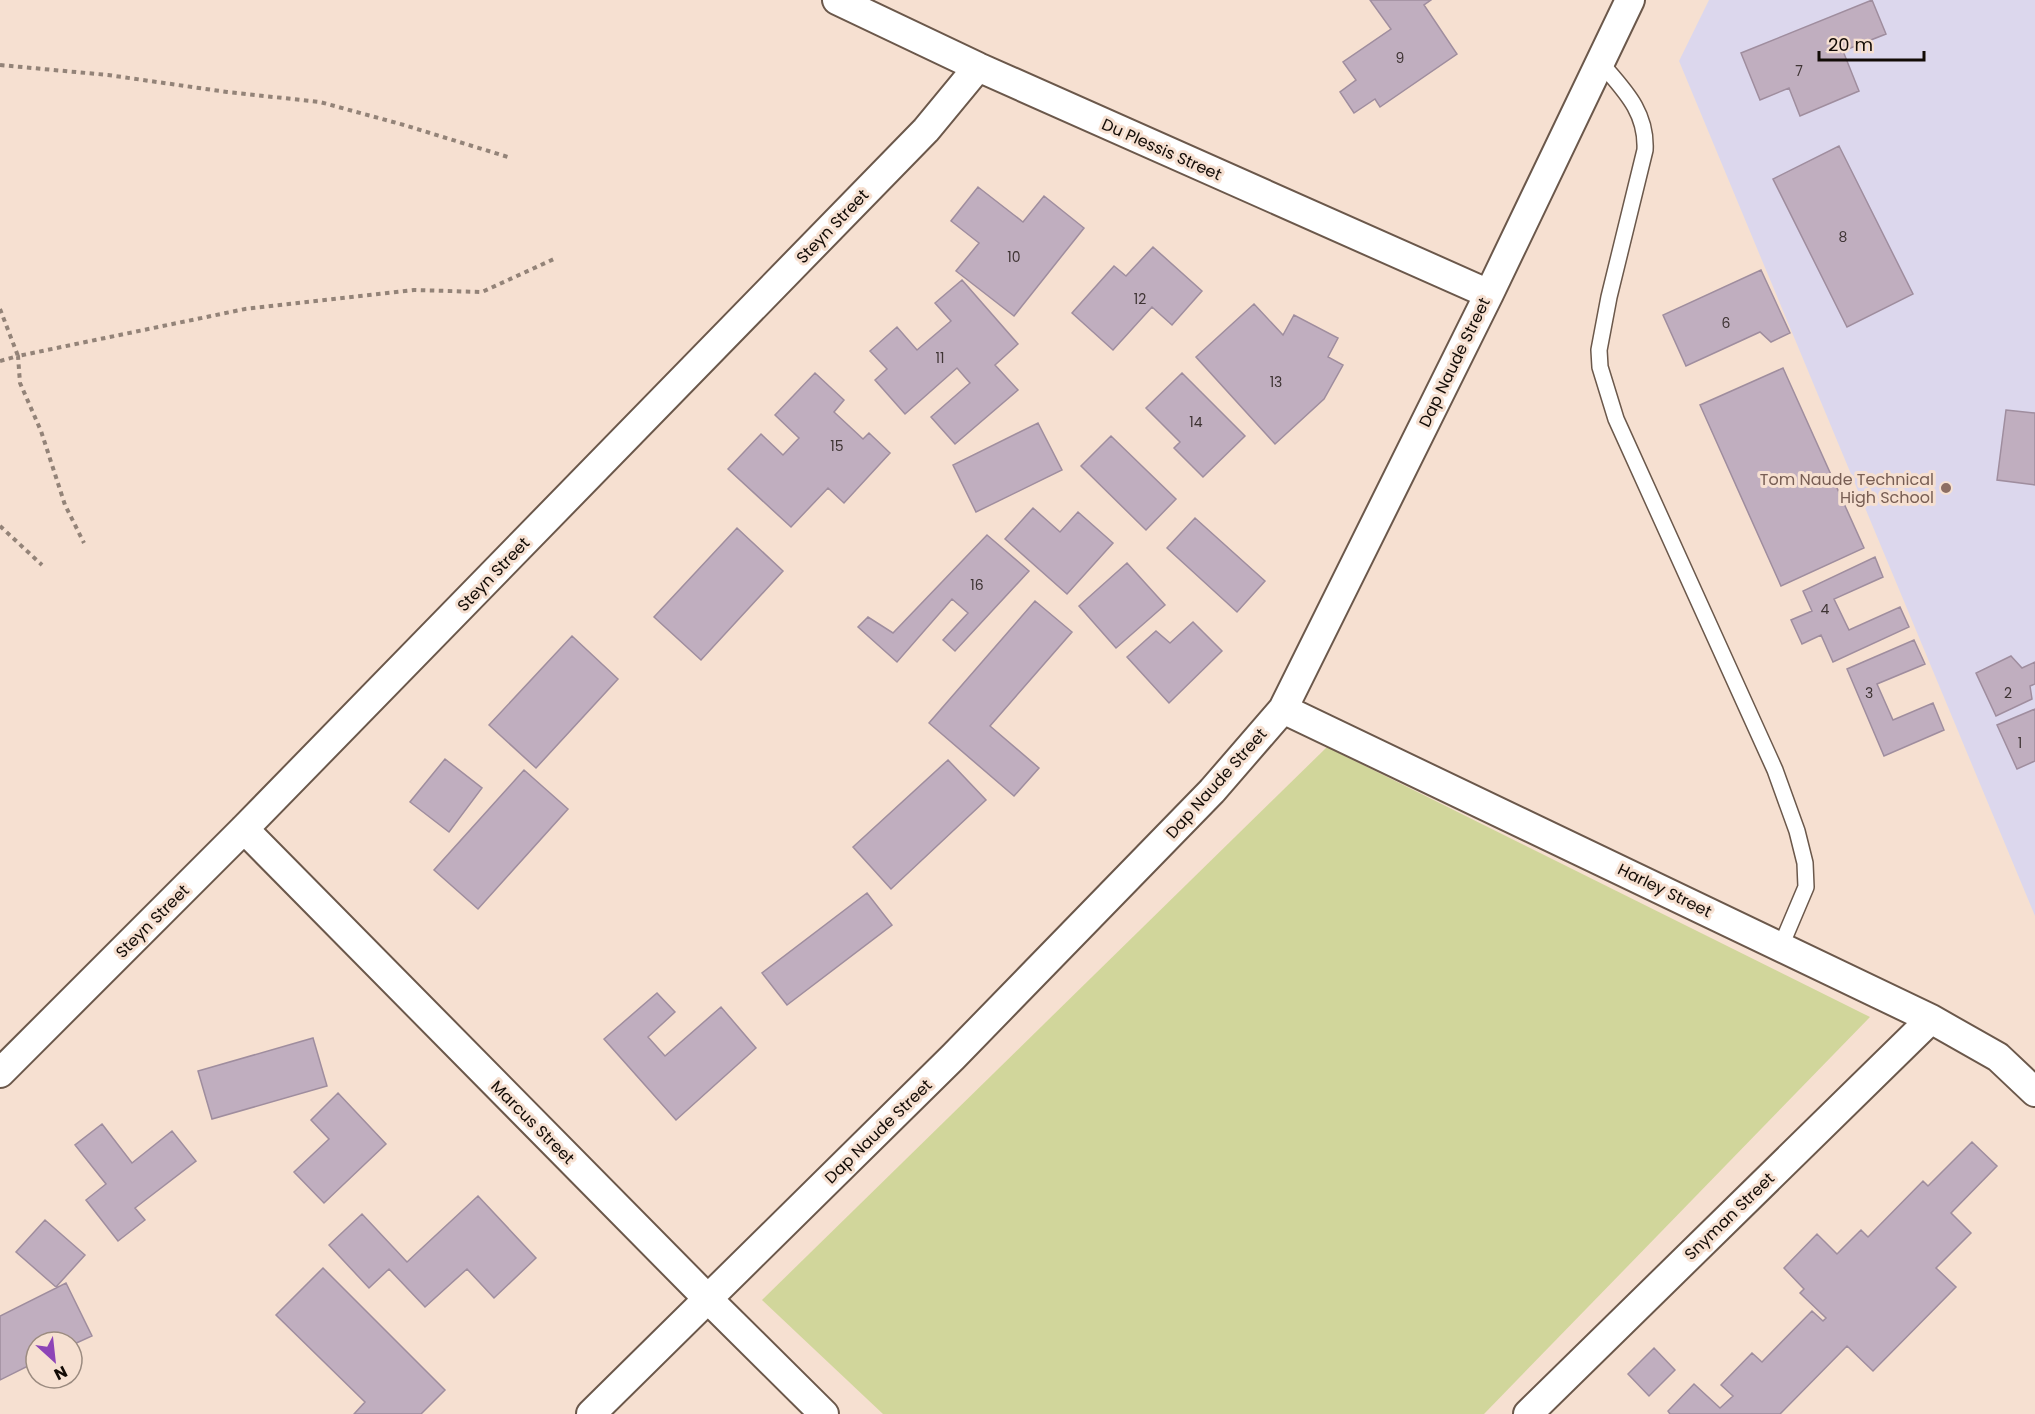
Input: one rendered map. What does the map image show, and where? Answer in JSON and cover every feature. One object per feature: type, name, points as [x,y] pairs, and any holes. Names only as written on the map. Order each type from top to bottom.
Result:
[{"type":"street","name":"Du Plessis Street","points":[[837,0],[978,68],[1489,294]]},
{"type":"street","name":"Dap Naude Street","points":[[591,1414],[953,1057],[1212,791],[1283,709],[1489,294],[1630,0]]},
{"type":"street","name":"Steyn Street","points":[[0,1074],[244,829],[926,130],[978,68]]},
{"type":"street","name":"Harley Street","points":[[1283,709],[1931,1019],[1998,1057],[2035,1092]]},
{"type":"street","name":"Marcus Street","points":[[244,829],[824,1414]]},
{"type":"street","name":"Snyman Street","points":[[1528,1414],[1931,1019]]},
{"type":"lane","points":[[1600,62],[1634,102],[1646,141],[1609,297],[1599,350],[1600,367],[1616,419],[1774,770],[1797,831],[1805,863],[1806,886],[1781,946]]},
{"type":"path","points":[[0,65],[108,75],[227,92],[320,102],[507,157]]},
{"type":"path","points":[[0,361],[245,309],[414,290],[482,292],[556,258]]},
{"type":"path","points":[[0,309],[18,356],[20,383],[41,431],[65,505],[84,543]]},
{"type":"path","points":[[0,525],[42,565]]},
{"type":"shaded area","name":"Tom Naude Technical High School","points":[[1709,0],[2035,0],[2035,916],[1679,61]]},
{"type":"green space","points":[[1327,747],[1870,1017],[1484,1414],[883,1414],[762,1300]]},
{"type":"building","points":[[1370,0],[1431,0],[1424,5],[1457,54],[1380,107],[1375,99],[1354,113],[1340,92],[1356,80],[1343,62],[1391,29]]},
{"type":"building","points":[[1872,0],[1886,34],[1843,51],[1859,91],[1800,116],[1789,88],[1760,100],[1741,53]]},
{"type":"building","points":[[1839,146],[1913,294],[1847,327],[1773,179]]},
{"type":"building","points":[[978,187],[1023,222],[1044,196],[1084,228],[1014,316],[956,271],[979,243],[951,221]]},
{"type":"building","points":[[1153,247],[1202,291],[1172,325],[1152,307],[1113,350],[1072,313],[1114,266],[1126,276]]},
{"type":"building","points":[[1761,270],[1790,333],[1771,342],[1760,332],[1686,366],[1663,315]]},
{"type":"building","points":[[962,280],[1018,344],[995,365],[1018,390],[955,444],[931,417],[970,383],[957,368],[905,414],[875,380],[887,369],[870,351],[897,327],[917,350],[951,321],[935,303]]},
{"type":"building","points":[[1254,304],[1283,335],[1294,315],[1338,338],[1328,357],[1343,365],[1324,399],[1275,444],[1196,357]]},
{"type":"building","points":[[1783,368],[1864,548],[1781,586],[1700,405]]},
{"type":"building","points":[[815,373],[844,400],[834,412],[863,439],[869,433],[890,453],[844,503],[828,488],[791,527],[728,469],[761,434],[783,455],[799,438],[775,415]]},
{"type":"building","points":[[1182,373],[1245,436],[1203,477],[1174,448],[1180,442],[1146,408]]},
{"type":"building","points":[[2006,410],[2035,413],[2035,485],[1997,480]]},
{"type":"building","points":[[1038,423],[1062,470],[976,512],[953,465]]},
{"type":"building","points":[[1111,436],[1176,499],[1146,530],[1081,466]]},
{"type":"building","points":[[1033,508],[1060,532],[1078,512],[1113,543],[1067,594],[1005,539]]},
{"type":"building","points":[[1195,518],[1265,581],[1237,612],[1167,548]]},
{"type":"building","points":[[737,528],[783,571],[701,660],[654,617]]},
{"type":"building","points":[[987,535],[1029,571],[955,651],[943,640],[968,613],[952,599],[897,662],[858,627],[868,617],[893,633]]},
{"type":"building","points":[[1875,557],[1883,577],[1834,599],[1849,630],[1900,607],[1909,627],[1833,662],[1821,635],[1802,644],[1791,620],[1812,611],[1803,591]]},
{"type":"building","points":[[1127,563],[1165,605],[1116,648],[1079,606]]},
{"type":"building","points":[[1035,601],[1072,632],[990,726],[1039,768],[1014,796],[929,723]]},
{"type":"building","points":[[1193,622],[1222,651],[1169,703],[1127,657],[1156,631],[1170,643]]},
{"type":"building","points":[[572,636],[618,679],[536,768],[489,725]]},
{"type":"building","points":[[1914,640],[1925,664],[1877,684],[1893,720],[1933,703],[1944,730],[1884,756],[1847,669]]},
{"type":"building","points":[[2011,656],[2022,668],[2035,662],[2035,684],[2030,686],[2032,699],[1996,716],[1976,673]]},
{"type":"building","points":[[2035,709],[2035,761],[2017,769],[1997,725]]},
{"type":"building","points":[[445,759],[482,788],[449,832],[410,802]]},
{"type":"building","points":[[948,760],[986,800],[891,889],[853,847]]},
{"type":"building","points":[[524,770],[568,809],[478,909],[434,870]]},
{"type":"building","points":[[867,893],[892,925],[787,1005],[762,973]]},
{"type":"building","points":[[657,993],[675,1012],[648,1037],[665,1056],[721,1007],[756,1048],[676,1120],[604,1039]]},
{"type":"building","points":[[313,1038],[327,1086],[212,1119],[198,1071]]},
{"type":"building","points":[[338,1093],[386,1144],[324,1203],[294,1172],[329,1139],[311,1120]]},
{"type":"building","points":[[102,1124],[132,1163],[172,1131],[196,1161],[135,1208],[145,1220],[118,1241],[86,1200],[106,1184],[75,1145]]},
{"type":"building","points":[[1972,1142],[1997,1166],[1951,1213],[1971,1233],[1936,1268],[1956,1287],[1873,1371],[1847,1346],[1780,1414],[1670,1414],[1668,1411],[1694,1384],[1720,1408],[1733,1396],[1721,1385],[1752,1353],[1762,1362],[1812,1311],[1823,1321],[1826,1318],[1800,1293],[1804,1289],[1784,1268],[1817,1234],[1837,1254],[1861,1230],[1868,1237],[1923,1181],[1928,1186]]},
{"type":"building","points":[[478,1196],[536,1258],[494,1298],[467,1269],[425,1307],[389,1269],[369,1288],[329,1245],[362,1214],[407,1262]]},
{"type":"building","points":[[45,1220],[85,1255],[56,1287],[16,1252]]},
{"type":"building","points":[[323,1268],[445,1390],[421,1414],[354,1414],[365,1402],[276,1315]]},
{"type":"building","points":[[66,1283],[92,1336],[84,1340],[84,1330],[24,1330],[24,1368],[0,1380],[0,1316]]},
{"type":"building","points":[[1654,1348],[1675,1370],[1649,1396],[1628,1374]]},
{"type":"place","name":"Tom Naude Technical High School","points":[[1946,488]]}]
